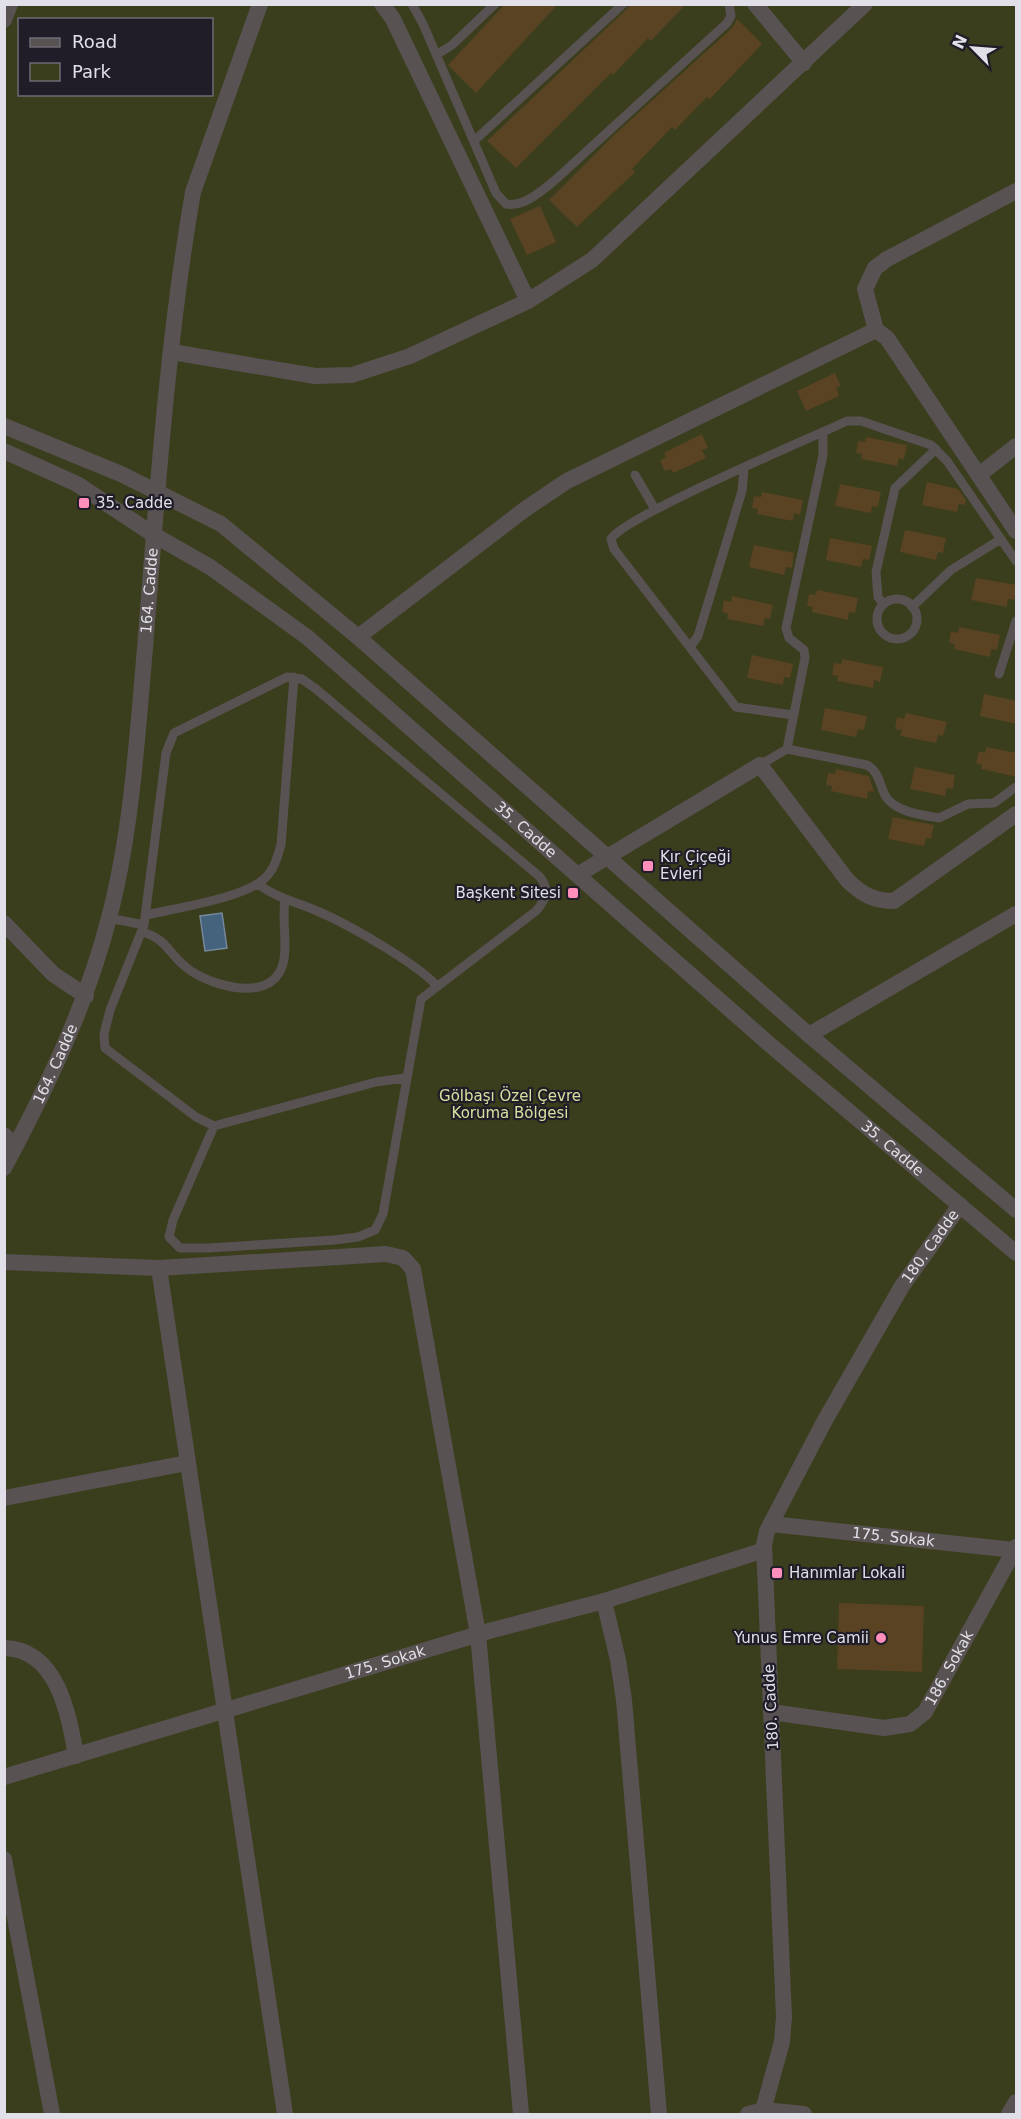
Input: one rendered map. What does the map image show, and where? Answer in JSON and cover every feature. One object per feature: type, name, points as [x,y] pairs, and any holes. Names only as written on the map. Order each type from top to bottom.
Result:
[{"type":"street","points":[[4,20],[10,4]]},
{"type":"street","name":"164. Cadde","points":[[4,1168],[10,1141],[68,1041],[86,996],[110,918],[132,795],[172,352],[193,192],[260,4]]},
{"type":"street","points":[[382,4],[393,19],[528,301]]},
{"type":"street","points":[[756,4],[804,63]]},
{"type":"street","points":[[172,352],[315,376],[352,375],[410,356],[528,301],[592,260],[865,4]]},
{"type":"street","points":[[1017,191],[887,259],[875,268],[865,289],[876,330],[887,338],[1017,531]]},
{"type":"street","points":[[358,637],[524,510],[567,481],[876,330]]},
{"type":"street","points":[[4,426],[159,492],[222,524],[358,637],[608,855],[809,1035],[1017,1210]]},
{"type":"street","points":[[979,476],[1017,446]]},
{"type":"street","name":"35. Cadde","points":[[4,451],[77,484],[154,535],[210,567],[308,637],[768,1042],[1017,1253]]},
{"type":"street","points":[[579,874],[760,765],[848,881],[861,893],[881,902],[894,902],[1017,814]]},
{"type":"street","points":[[809,1035],[1017,914]]},
{"type":"street","points":[[4,923],[53,974],[86,996]]},
{"type":"street","name":"180. Cadde","points":[[758,2113],[782,2042],[784,2017],[764,1550],[771,1524],[824,1422],[902,1286],[960,1205]]},
{"type":"street","points":[[4,1262],[159,1268],[386,1254],[407,1261],[413,1269],[478,1634],[521,2115]]},
{"type":"street","points":[[159,1268],[285,2115]]},
{"type":"street","points":[[4,1498],[187,1463]]},
{"type":"street","name":"175. Sokak","points":[[771,1524],[1016,1549]]},
{"type":"street","name":"186. Sokak","points":[[771,1712],[884,1728],[910,1724],[926,1712],[1016,1549]]},
{"type":"street","name":"175. Sokak","points":[[4,1777],[478,1634],[604,1601],[764,1550]]},
{"type":"street","points":[[604,1601],[618,1660],[624,1700],[659,2115]]},
{"type":"street","points":[[4,1648],[27,1655],[42,1665],[60,1690],[66,1704],[76,1756]]},
{"type":"street","points":[[4,1859],[52,2115]]},
{"type":"street","points":[[1009,2115],[1017,2102]]},
{"type":"street","points":[[758,2113],[804,2115]]},
{"type":"lane","points":[[412,4],[501,200],[513,205],[526,201],[554,182],[727,23],[731,16],[729,4]]},
{"type":"lane","points":[[436,55],[452,45],[495,4]]},
{"type":"lane","points":[[474,141],[623,4]]},
{"type":"lane","points":[[793,715],[739,710],[612,544],[611,539],[618,529],[656,509],[847,421],[861,421],[910,436],[936,449],[947,461],[1017,561]]},
{"type":"lane","points":[[787,749],[805,657],[804,650],[789,638],[786,628],[824,455],[824,432]]},
{"type":"lane","points":[[883,604],[878,597],[876,572],[895,488],[936,449]]},
{"type":"lane","points":[[690,647],[698,636],[705,614],[742,490],[744,469]]},
{"type":"lane","points":[[635,475],[656,509]]},
{"type":"lane","points":[[912,607],[951,570],[1001,539]]},
{"type":"lane","points":[[898,599],[912,607],[916,614],[913,630],[899,639],[884,634],[879,628],[878,611],[883,604],[898,599]]},
{"type":"lane","points":[[999,674],[1017,621]]},
{"type":"lane","points":[[110,918],[144,924],[248,890],[272,870],[280,845],[294,677]]},
{"type":"lane","points":[[214,1126],[172,1220],[169,1232],[170,1241],[180,1248],[198,1249],[358,1237],[375,1230],[383,1214],[420,999],[436,985],[459,972],[536,911],[546,896],[543,880],[316,689],[302,679],[294,677],[278,680],[174,733],[166,753],[144,924],[110,1010],[104,1034],[105,1048],[196,1117],[214,1126],[376,1082],[405,1078]]},
{"type":"lane","points":[[760,765],[787,749],[867,765],[876,771],[891,803],[908,811],[939,818],[968,804],[994,803],[1017,788]]},
{"type":"lane","points":[[258,884],[270,893],[337,921],[420,971],[436,985]]},
{"type":"lane","points":[[144,924],[182,964],[201,977],[219,983],[258,989],[276,978],[284,959],[285,899]]},
{"type":"green space","name":"Gölbaşı Özel Çevre Koruma Bölgesi","points":[[5,5],[1016,5],[1016,2114],[5,2114]]},
{"type":"water","points":[[222,913],[227,948],[205,951],[200,916]]},
{"type":"building","points":[[505,4],[558,4],[476,93],[448,65]]},
{"type":"building","points":[[632,4],[686,4],[651,41],[648,38],[613,75],[611,73],[516,168],[487,141]]},
{"type":"building","points":[[737,19],[762,44],[710,99],[707,97],[675,130],[672,127],[632,169],[635,172],[577,227],[549,200],[615,134],[732,28]]},
{"type":"building","points":[[540,206],[556,242],[527,255],[510,219]]},
{"type":"building","points":[[835,373],[841,386],[836,388],[839,396],[806,411],[797,391]]},
{"type":"building","points":[[702,434],[708,448],[702,450],[706,458],[673,473],[671,469],[665,471],[660,461],[666,457],[664,453]]},
{"type":"building","points":[[866,437],[907,445],[904,460],[899,458],[897,466],[861,459],[862,454],[856,453],[858,441],[865,442]]},
{"type":"building","points":[[927,482],[958,489],[966,500],[965,505],[959,504],[957,512],[922,505]]},
{"type":"building","points":[[840,484],[881,492],[878,507],[872,506],[871,513],[835,506]]},
{"type":"building","points":[[762,492],[803,500],[800,515],[794,513],[793,521],[757,514],[758,509],[752,508],[754,496],[761,497]]},
{"type":"building","points":[[905,530],[946,538],[943,553],[938,552],[936,560],[900,552]]},
{"type":"building","points":[[830,538],[872,546],[869,560],[863,559],[861,567],[826,560]]},
{"type":"building","points":[[754,545],[794,553],[792,568],[786,567],[784,575],[749,567]]},
{"type":"building","points":[[976,578],[1017,585],[1014,600],[1008,599],[1007,607],[971,600]]},
{"type":"building","points":[[817,590],[858,598],[855,613],[849,612],[848,620],[812,612],[813,607],[807,606],[809,594],[816,595]]},
{"type":"building","points":[[732,596],[773,605],[770,619],[765,618],[763,626],[727,619],[728,614],[722,612],[724,600],[731,602]]},
{"type":"building","points":[[959,627],[1000,635],[997,650],[991,649],[990,657],[954,649],[955,644],[949,643],[951,631],[958,633]]},
{"type":"building","points":[[752,655],[793,664],[790,678],[784,677],[783,685],[747,678]]},
{"type":"building","points":[[842,659],[883,667],[880,682],[874,680],[873,688],[837,681],[838,676],[832,675],[834,663],[841,664]]},
{"type":"building","points":[[984,694],[1017,701],[1017,724],[980,716]]},
{"type":"building","points":[[825,708],[867,716],[864,730],[858,729],[856,737],[821,730]]},
{"type":"building","points":[[906,713],[947,722],[943,736],[938,735],[936,743],[900,736],[902,730],[895,729],[897,717],[904,719]]},
{"type":"building","points":[[986,747],[1017,753],[1017,777],[981,769],[982,765],[976,763],[979,751],[985,753]]},
{"type":"building","points":[[915,767],[955,775],[953,789],[947,788],[945,796],[910,789]]},
{"type":"building","points":[[836,769],[869,776],[874,792],[868,791],[867,799],[831,791],[832,786],[826,785],[828,773],[835,774]]},
{"type":"building","points":[[893,817],[934,825],[931,839],[926,838],[924,846],[888,839]]},
{"type":"building","name":"Yunus Emre Camii","points":[[839,1603],[924,1606],[922,1672],[837,1669]]},
{"type":"place","name":"35. Cadde","points":[[84,503]]},
{"type":"place","name":"Kır Çiçeği Evleri","points":[[648,866]]},
{"type":"place","name":"Başkent Sitesi","points":[[573,893]]},
{"type":"place","name":"Hanımlar Lokali","points":[[777,1573]]},
{"type":"place","name":"Yunus Emre Camii","points":[[881,1638]]}]
